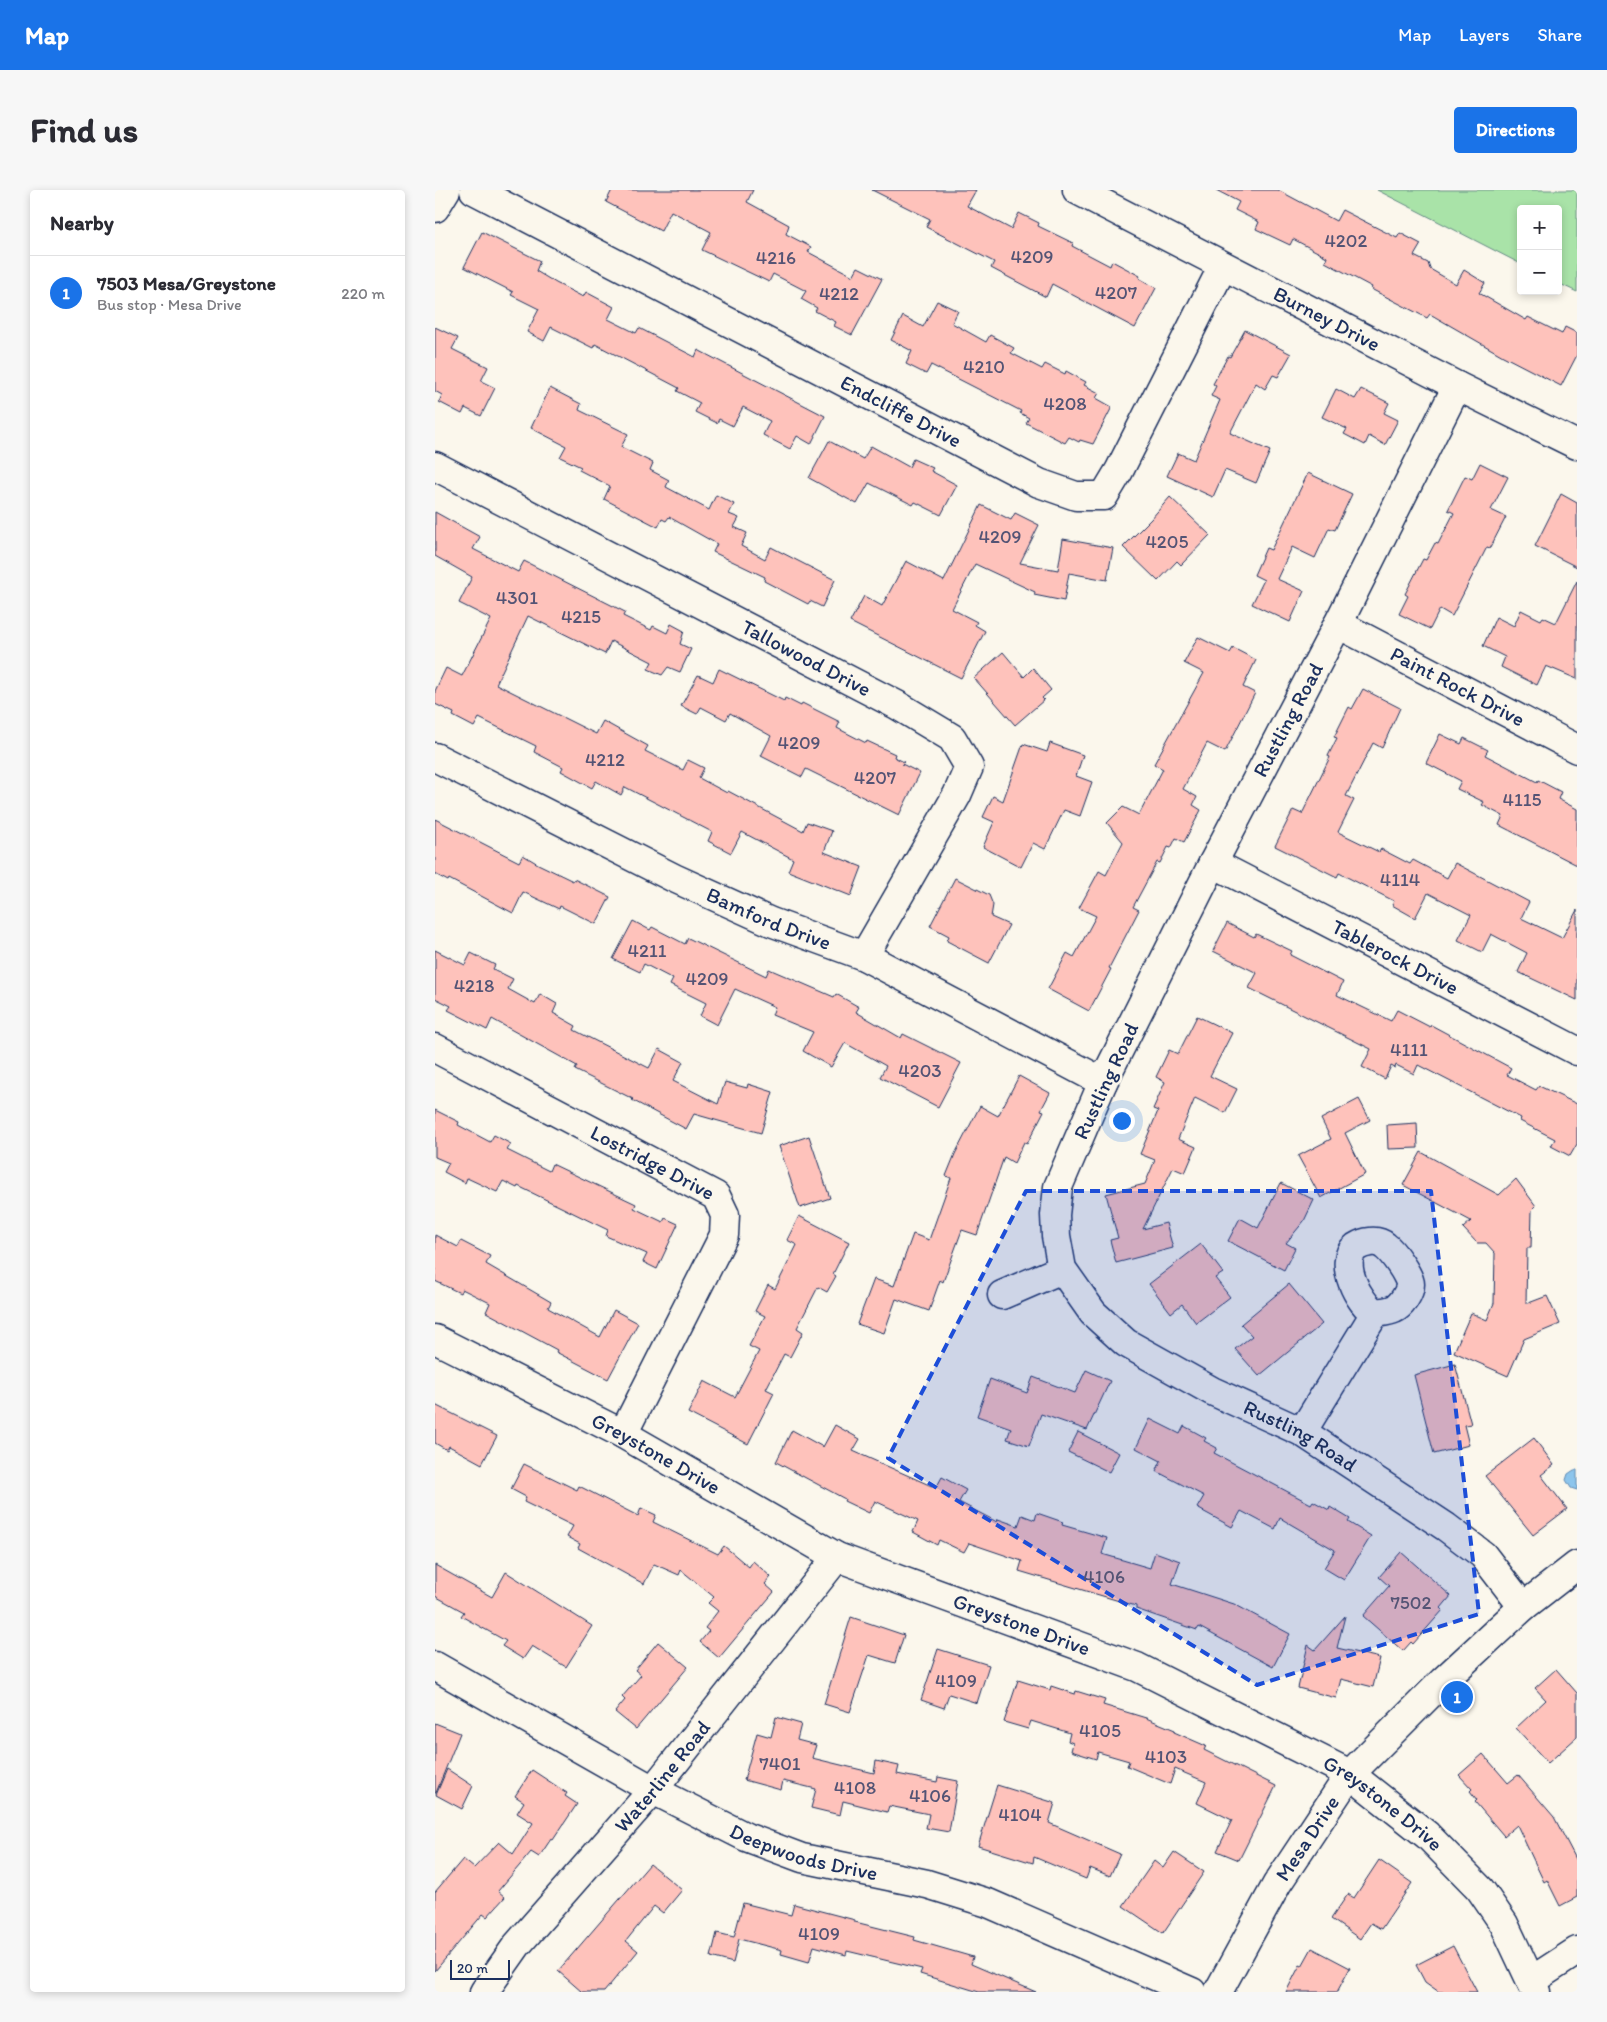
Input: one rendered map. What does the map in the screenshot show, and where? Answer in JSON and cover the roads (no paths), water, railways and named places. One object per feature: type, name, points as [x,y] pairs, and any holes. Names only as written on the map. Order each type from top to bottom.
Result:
[{"type":"street","points":[[435,208],[446,190]]},
{"type":"street","name":"Endcliffe Drive","points":[[473,190],[1039,483],[1076,496],[1104,496],[1119,471],[1223,266]]},
{"type":"street","name":"Burney Drive","points":[[1077,190],[1457,386],[1575,438]]},
{"type":"street","name":"Rustling Road","points":[[1457,386],[1338,624],[1213,863],[1103,1082],[1058,1187],[1055,1222],[1062,1269],[1093,1313],[1126,1343],[1212,1391],[1302,1432],[1446,1526],[1483,1555],[1523,1607]]},
{"type":"street","name":"Tallowood Drive","points":[[435,466],[897,705],[952,738],[969,767],[957,795],[864,956]]},
{"type":"street","name":"Paint Rock Drive","points":[[1338,624],[1577,748]]},
{"type":"street","name":"Bamford Drive","points":[[435,757],[674,878],[771,922],[864,956],[1103,1082]]},
{"type":"street","name":"Tablerock Drive","points":[[1213,863],[1577,1051]]},
{"type":"street","name":"Lostridge Drive","points":[[435,1048],[716,1196],[725,1215],[724,1235],[623,1434]]},
{"type":"street","points":[[1002,1295],[1062,1269]]},
{"type":"street","points":[[1302,1432],[1375,1313]]},
{"type":"street","name":"Greystone Drive","points":[[435,1339],[623,1434],[837,1558],[1137,1667],[1349,1774],[1427,1835],[1480,1888],[1503,1924],[1533,1986]]},
{"type":"street","name":"Waterline Road","points":[[484,1992],[517,1945],[653,1790],[837,1558]]},
{"type":"street","name":"Mesa Drive","points":[[1218,1992],[1277,1884],[1349,1774],[1523,1607],[1577,1565]]},
{"type":"street","name":"Deepwoods Drive","points":[[435,1666],[653,1790],[746,1837],[802,1858],[927,1884],[988,1903],[1192,1992]]},
{"type":"street","points":[[1533,1986],[1577,1951]]},
{"type":"water","points":[[1577,1470],[1577,1490],[1571,1488],[1566,1480],[1568,1474]]},
{"type":"place","name":"7503 Mesa/Greystone","points":[[1457,1697]]}]
